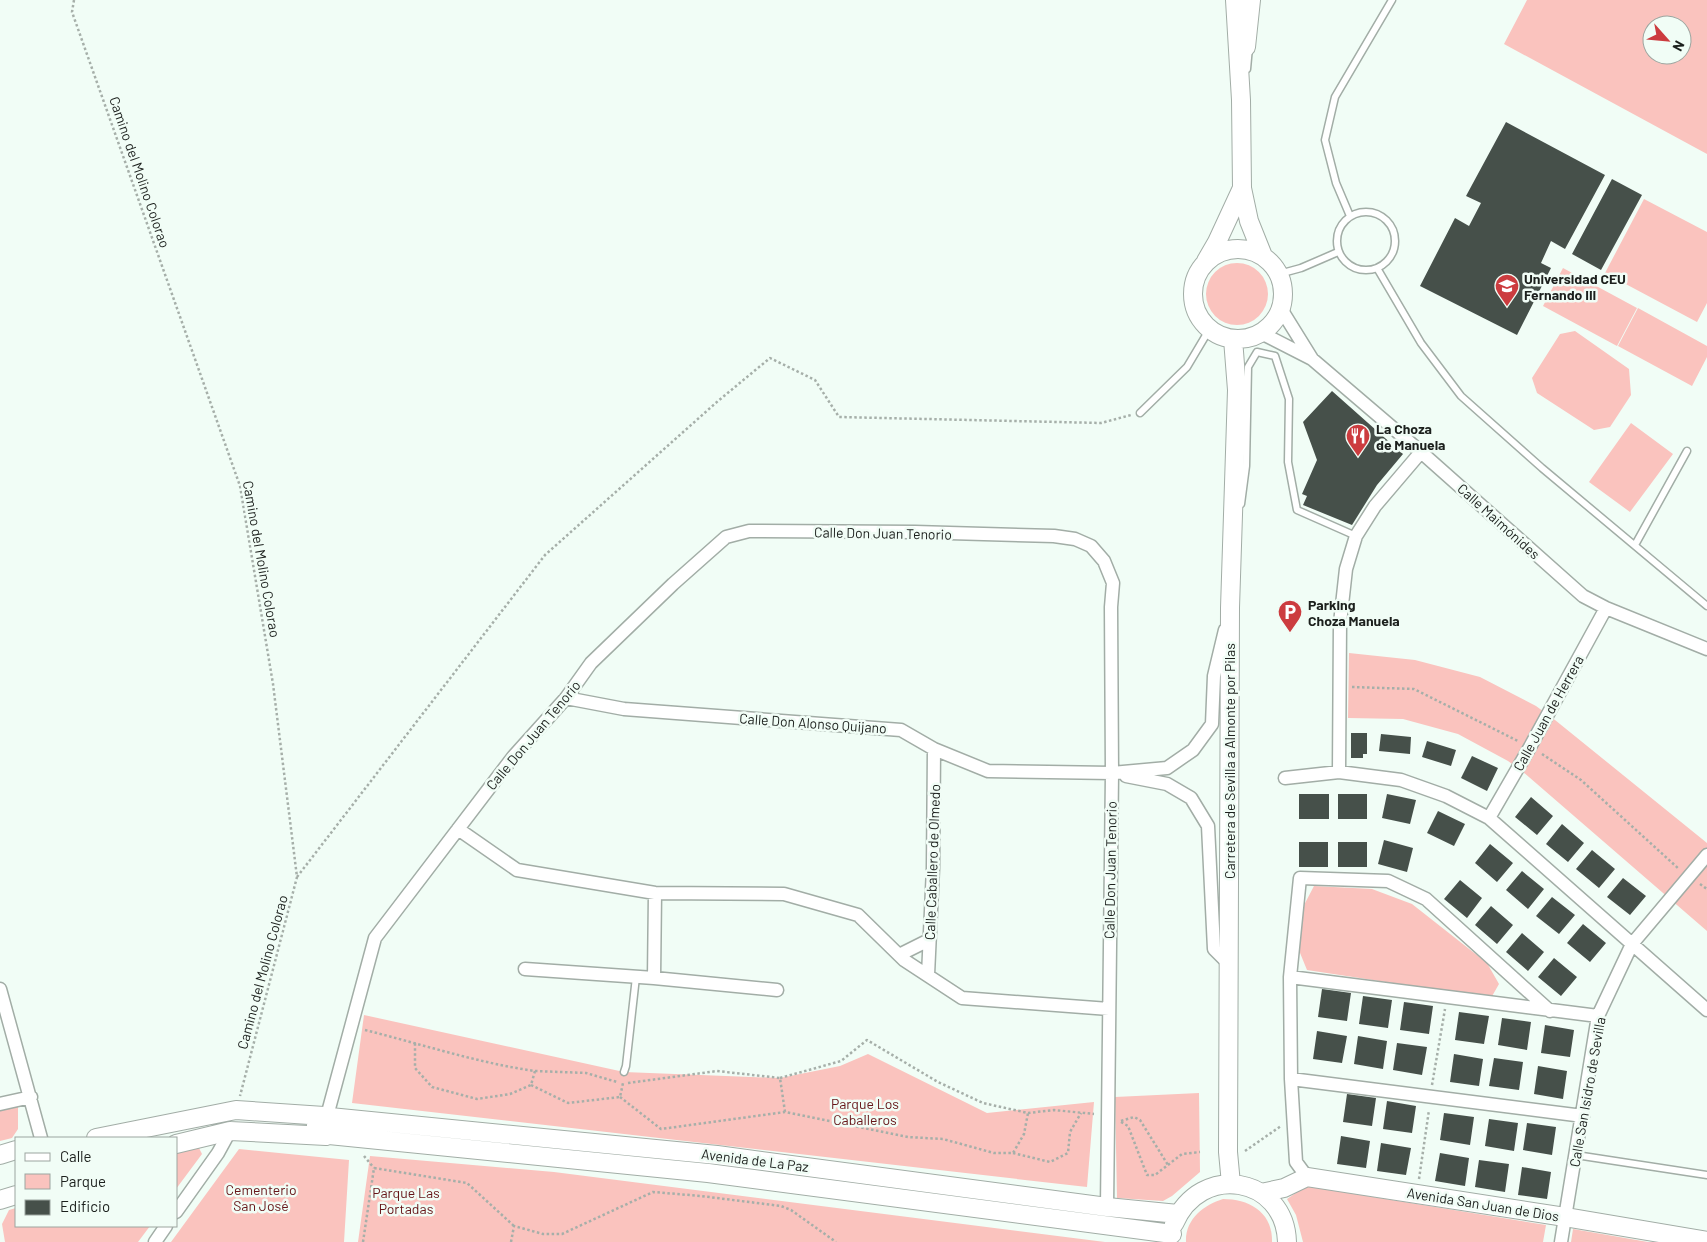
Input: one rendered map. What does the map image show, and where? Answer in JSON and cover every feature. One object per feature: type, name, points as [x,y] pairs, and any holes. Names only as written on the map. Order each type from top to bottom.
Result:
[{"type":"street","points":[[1235,0],[1241,100],[1242,188],[1249,221],[1263,256],[1279,274],[1282,291],[1281,308],[1273,322],[1261,333],[1247,338],[1233,339],[1220,336],[1209,330],[1199,318],[1193,304],[1192,289],[1196,274],[1221,234],[1242,188]]},
{"type":"street","points":[[1241,100],[1252,0]]},
{"type":"street","points":[[1205,262],[1218,253],[1234,248],[1249,250],[1263,256]]},
{"type":"street","name":"Calle Maimónides","points":[[1281,308],[1312,359]]},
{"type":"street","name":"Calle Maimónides","points":[[1261,333],[1312,359],[1584,596],[1606,608],[1707,649]]},
{"type":"street","name":"Carretera de Sevilla a Almonte por Pilas","points":[[1230,1184],[1228,1152],[1228,963],[1230,608],[1237,390],[1233,339]]},
{"type":"street","points":[[1339,772],[1340,623],[1346,569],[1356,536],[1375,506],[1421,452]]},
{"type":"street","name":"Calle Don Juan Tenorio","points":[[327,1116],[375,938],[513,757],[566,698],[591,663],[726,536],[749,532],[916,532],[1054,536],[1075,539],[1090,546],[1104,561],[1113,583],[1111,607],[1112,773],[1107,1207]]},
{"type":"street","points":[[1112,773],[1167,768],[1194,750],[1212,724],[1214,676],[1230,608]]},
{"type":"street","name":"Calle Juan de Herrera","points":[[1489,818],[1606,608]]},
{"type":"street","name":"Calle Don Alonso Quijano","points":[[566,698],[624,709],[901,730],[934,749],[988,771],[1112,773]]},
{"type":"street","name":"Calle Caballero de Olmedo","points":[[928,976],[933,868],[934,749]]},
{"type":"street","points":[[1285,778],[1339,772],[1401,780],[1446,796],[1489,818],[1707,1010]]},
{"type":"street","points":[[1112,773],[1167,784],[1191,798],[1208,826],[1214,949],[1228,963]]},
{"type":"street","points":[[458,829],[517,870],[655,893],[784,894],[858,915],[899,955],[962,998],[1109,1009]]},
{"type":"street","name":"Calle San Isidro de Sevilla","points":[[1561,1242],[1598,1016],[1632,944],[1707,855]]},
{"type":"street","points":[[1261,1193],[1284,1188],[1307,1177],[1296,1162],[1291,1079],[1290,977],[1300,878],[1388,881],[1426,899],[1550,1011]]},
{"type":"street","points":[[654,978],[655,893]]},
{"type":"street","points":[[899,955],[929,940]]},
{"type":"street","points":[[525,969],[654,978],[777,990]]},
{"type":"street","points":[[1290,977],[1598,1016]]},
{"type":"street","points":[[0,989],[41,1137]]},
{"type":"street","points":[[1291,1079],[1582,1116]]},
{"type":"street","points":[[0,1104],[31,1097]]},
{"type":"street","name":"Avenida de La Paz","points":[[101,1137],[236,1110],[327,1116],[717,1155],[1107,1207],[1178,1214]]},
{"type":"street","points":[[327,1116],[318,1119],[316,1125],[320,1134],[328,1136]]},
{"type":"street","points":[[178,1209],[218,1153],[230,1131]]},
{"type":"street","name":"Avenida de La Paz","points":[[178,1144],[230,1131],[328,1136],[708,1173],[1171,1238]]},
{"type":"street","points":[[0,1155],[15,1150]]},
{"type":"street","name":"Avenida San Juan de Dios","points":[[1307,1177],[1565,1216],[1707,1241]]},
{"type":"street","points":[[1171,1238],[1178,1214],[1188,1201],[1200,1191],[1215,1185],[1230,1184],[1246,1186],[1261,1193],[1275,1205],[1284,1222],[1288,1242]]},
{"type":"street","points":[[0,1200],[15,1195]]},
{"type":"street","points":[[155,1242],[165,1227]]},
{"type":"lane","points":[[1242,133],[1252,0]]},
{"type":"lane","points":[[1350,216],[1336,183],[1325,140],[1335,97],[1392,0]]},
{"type":"lane","points":[[1365,211],[1376,212],[1391,225],[1396,245],[1386,263],[1368,271],[1359,270],[1343,260],[1338,252],[1336,243],[1337,233],[1341,225],[1350,216],[1365,211]]},
{"type":"lane","points":[[1279,274],[1301,268],[1338,252]]},
{"type":"lane","points":[[1377,268],[1421,343],[1461,396],[1542,468],[1707,606]]},
{"type":"lane","points":[[1140,413],[1187,367],[1209,330]]},
{"type":"lane","points":[[1232,577],[1246,466],[1248,367],[1257,352],[1275,356],[1290,399],[1288,462],[1297,510],[1356,536]]},
{"type":"lane","points":[[1635,545],[1686,451]]},
{"type":"lane","points":[[624,1072],[636,977]]},
{"type":"lane","points":[[1576,1155],[1707,1175]]},
{"type":"path","name":"Camino del Molino Colorao","points":[[74,0],[72,12],[240,486],[273,684],[297,877],[236,1110]]},
{"type":"path","points":[[297,877],[545,555],[718,401],[770,358],[815,380],[839,417],[1101,423],[1140,413]]},
{"type":"path","points":[[357,1028],[499,1066],[535,1072],[586,1073],[623,1083],[717,1071],[780,1078],[841,1061],[867,1040],[938,1082],[983,1103],[1028,1114],[1054,1110],[1108,1115],[1128,1126],[1147,1175],[1155,1175],[1182,1154],[1200,1152]]},
{"type":"path","points":[[415,1043],[415,1068],[432,1087],[477,1099],[510,1094],[531,1085],[535,1072]]},
{"type":"path","points":[[780,1078],[785,1112]]},
{"type":"path","points":[[620,1096],[623,1083]]},
{"type":"path","points":[[531,1085],[568,1104],[620,1096],[661,1129],[785,1112],[908,1137],[943,1139],[994,1153],[1013,1153],[1050,1162],[1068,1153],[1070,1132],[1081,1112]]},
{"type":"path","points":[[1013,1153],[1024,1134],[1028,1114]]},
{"type":"path","points":[[1120,1122],[1134,1117],[1140,1120],[1168,1165]]},
{"type":"path","points":[[1245,1150],[1294,1118]]},
{"type":"path","points":[[359,1150],[374,1168],[467,1183],[514,1226],[543,1234],[562,1234],[653,1192],[781,1206],[791,1210],[836,1242]]},
{"type":"path","points":[[363,1242],[374,1168]]},
{"type":"path","points":[[511,1242],[514,1226]]},
{"type":"green space","points":[[1527,0],[1707,0],[1707,154],[1504,44]]},
{"type":"green space","points":[[1644,199],[1707,232],[1707,303],[1697,322],[1605,273]]},
{"type":"green space","points":[[1237,263],[1249,266],[1259,272],[1265,282],[1268,294],[1265,306],[1259,316],[1249,322],[1237,325],[1225,322],[1215,316],[1209,306],[1206,294],[1209,282],[1215,272],[1225,266]]},
{"type":"green space","points":[[1563,268],[1637,308],[1617,346],[1543,306]]},
{"type":"green space","points":[[1638,308],[1707,346],[1707,357],[1692,386],[1618,346]]},
{"type":"green space","points":[[1575,331],[1629,369],[1631,395],[1610,427],[1594,430],[1537,393],[1532,378],[1560,334]]},
{"type":"green space","points":[[1631,423],[1673,454],[1630,512],[1589,482]]},
{"type":"green space","points":[[1349,653],[1415,660],[1480,677],[1536,706],[1555,720],[1707,843],[1707,931],[1508,761],[1458,734],[1403,719],[1348,718]]},
{"type":"green space","points":[[1314,886],[1372,889],[1412,904],[1487,963],[1499,984],[1491,998],[1307,970],[1298,948],[1303,907]]},
{"type":"green space","name":"Parque Los Caballeros","points":[[364,1015],[624,1072],[780,1078],[840,1066],[868,1054],[987,1113],[1094,1102],[1087,1187],[352,1103]]},
{"type":"green space","points":[[1199,1093],[1200,1172],[1172,1196],[1163,1201],[1117,1198],[1115,1097]]},
{"type":"green space","points":[[18,1106],[18,1129],[12,1138],[0,1141],[0,1111]]},
{"type":"green space","points":[[198,1146],[202,1154],[178,1186],[178,1151]]},
{"type":"green space","name":"Cementerio San José","points":[[239,1149],[349,1160],[344,1242],[171,1242]]},
{"type":"green space","name":"Parque Las Portadas","points":[[370,1156],[554,1172],[1105,1242],[358,1242]]},
{"type":"green space","points":[[1306,1186],[1546,1225],[1543,1242],[1303,1242],[1296,1215],[1287,1199]]},
{"type":"green space","points":[[1223,1199],[1242,1202],[1258,1209],[1268,1223],[1272,1242],[1186,1242],[1189,1226],[1197,1214],[1209,1205]]},
{"type":"green space","points":[[15,1208],[15,1227],[149,1227],[138,1242],[5,1242],[2,1224],[9,1210]]},
{"type":"green space","points":[[1573,1229],[1648,1242],[1571,1242]]},
{"type":"building","points":[[1506,122],[1605,175],[1565,249],[1551,241],[1541,263],[1551,268],[1517,335],[1420,286],[1455,218],[1469,226],[1481,203],[1466,196]]},
{"type":"building","points":[[1612,179],[1642,195],[1601,270],[1572,254]]},
{"type":"building","name":"La Choza de Manuela","points":[[1332,391],[1403,454],[1377,485],[1352,525],[1303,505],[1307,496],[1302,494],[1317,460],[1303,422]]},
{"type":"building","points":[[1351,733],[1367,733],[1367,754],[1363,754],[1363,758],[1351,758]]},
{"type":"building","points":[[1381,734],[1411,737],[1410,754],[1379,751]]},
{"type":"building","points":[[1427,741],[1456,750],[1451,766],[1422,757]]},
{"type":"building","points":[[1472,756],[1498,768],[1487,791],[1461,778]]},
{"type":"building","points":[[1299,794],[1329,794],[1329,819],[1299,819]]},
{"type":"building","points":[[1338,794],[1367,794],[1367,819],[1338,819]]},
{"type":"building","points":[[1387,794],[1416,800],[1410,824],[1382,818]]},
{"type":"building","points":[[1531,797],[1553,816],[1537,835],[1515,817]]},
{"type":"building","points":[[1438,811],[1465,824],[1454,846],[1427,833]]},
{"type":"building","points":[[1562,824],[1584,843],[1568,862],[1546,844]]},
{"type":"building","points":[[1384,840],[1413,848],[1407,872],[1378,864]]},
{"type":"building","points":[[1299,842],[1328,842],[1328,867],[1299,867]]},
{"type":"building","points":[[1338,842],[1367,842],[1367,867],[1338,867]]},
{"type":"building","points":[[1490,844],[1513,863],[1497,882],[1475,863]]},
{"type":"building","points":[[1592,850],[1615,869],[1599,888],[1576,869]]},
{"type":"building","points":[[1522,871],[1544,889],[1528,909],[1506,890]]},
{"type":"building","points":[[1623,878],[1646,896],[1630,915],[1607,897]]},
{"type":"building","points":[[1460,880],[1482,898],[1467,918],[1444,899]]},
{"type":"building","points":[[1552,897],[1575,915],[1559,934],[1536,916]]},
{"type":"building","points":[[1491,906],[1513,925],[1497,944],[1475,925]]},
{"type":"building","points":[[1583,924],[1606,943],[1590,962],[1567,943]]},
{"type":"building","points":[[1522,933],[1544,952],[1528,971],[1506,952]]},
{"type":"building","points":[[1554,958],[1577,977],[1561,996],[1538,977]]},
{"type":"building","points":[[1322,989],[1351,993],[1347,1021],[1318,1017]]},
{"type":"building","points":[[1363,996],[1392,1000],[1388,1028],[1359,1024]]},
{"type":"building","points":[[1404,1002],[1433,1006],[1429,1034],[1400,1030]]},
{"type":"building","points":[[1459,1012],[1489,1016],[1484,1044],[1455,1040]]},
{"type":"building","points":[[1502,1018],[1531,1022],[1527,1050],[1498,1045]]},
{"type":"building","points":[[1545,1025],[1574,1030],[1570,1057],[1541,1053]]},
{"type":"building","points":[[1317,1031],[1347,1036],[1342,1063],[1313,1059]]},
{"type":"building","points":[[1358,1036],[1387,1041],[1383,1069],[1354,1064]]},
{"type":"building","points":[[1397,1043],[1427,1047],[1422,1075],[1393,1070]]},
{"type":"building","points":[[1454,1054],[1483,1059],[1479,1086],[1450,1082]]},
{"type":"building","points":[[1494,1058],[1523,1062],[1519,1090],[1489,1086]]},
{"type":"building","points":[[1538,1066],[1567,1071],[1563,1099],[1534,1094]]},
{"type":"building","points":[[1347,1094],[1376,1098],[1372,1126],[1343,1122]]},
{"type":"building","points":[[1387,1101],[1416,1106],[1412,1133],[1383,1129]]},
{"type":"building","points":[[1444,1113],[1474,1117],[1470,1145],[1440,1140]]},
{"type":"building","points":[[1489,1119],[1518,1123],[1514,1151],[1485,1146]]},
{"type":"building","points":[[1527,1123],[1556,1127],[1552,1155],[1523,1150]]},
{"type":"building","points":[[1341,1136],[1370,1141],[1366,1168],[1337,1164]]},
{"type":"building","points":[[1381,1143],[1411,1148],[1406,1175],[1377,1171]]},
{"type":"building","points":[[1440,1153],[1469,1158],[1465,1186],[1435,1181]]},
{"type":"building","points":[[1479,1160],[1509,1164],[1505,1192],[1475,1187]]},
{"type":"building","points":[[1522,1167],[1551,1172],[1547,1199],[1518,1195]]},
{"type":"place","name":"Universidad CEU Fernando III","points":[[1507,307]]},
{"type":"place","name":"La Choza de Manuela","points":[[1358,457]]},
{"type":"place","name":"Parking Choza Manuela","points":[[1290,633]]}]
